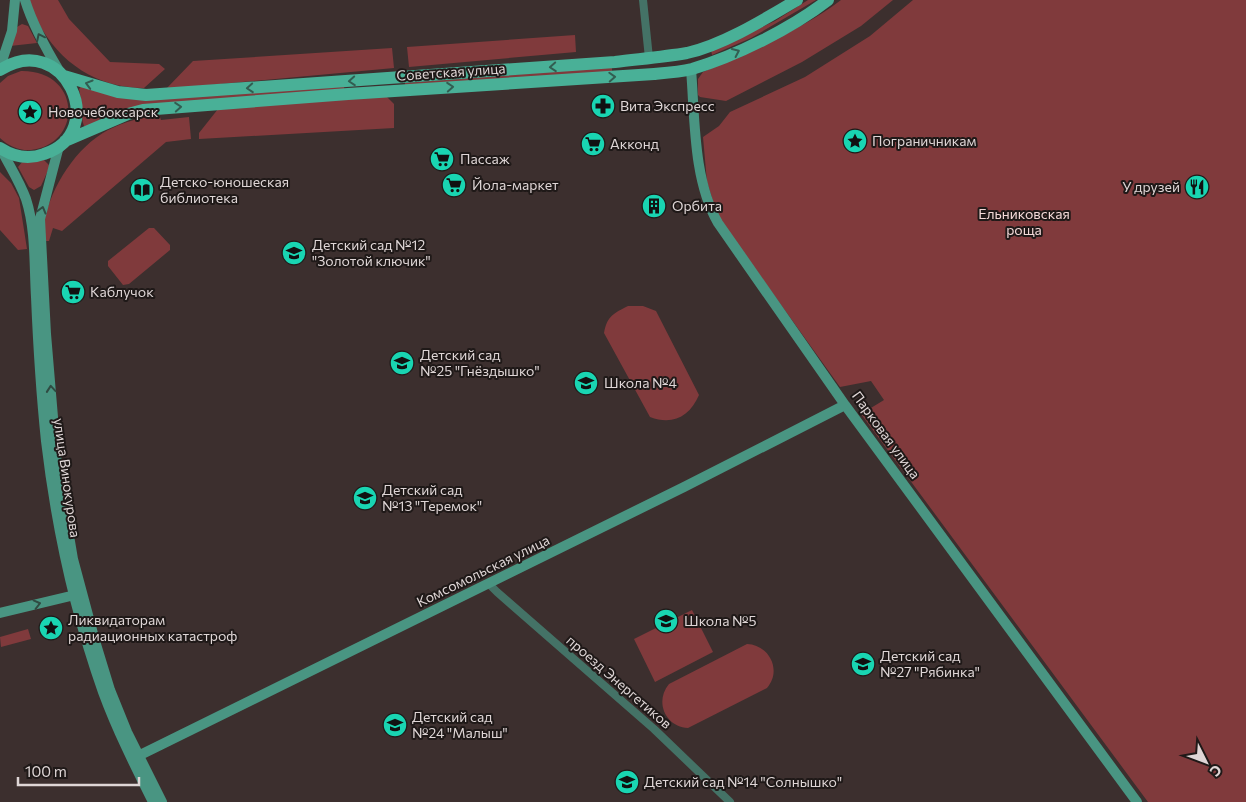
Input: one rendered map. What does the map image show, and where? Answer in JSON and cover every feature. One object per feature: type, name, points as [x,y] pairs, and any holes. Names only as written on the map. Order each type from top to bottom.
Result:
[{"type":"main road","name":"Советская улица","points":[[0,69],[15,63],[32,61],[47,64],[62,74],[118,92],[156,95],[649,58],[688,52],[734,34],[797,0]]},
{"type":"main road","name":"Советская улица","points":[[0,148],[14,155],[31,157],[50,152],[62,144],[128,114],[143,110],[348,94],[644,75],[691,69],[757,42],[787,26],[828,0]]},
{"type":"main road","name":"Парковая улица","points":[[688,52],[691,69]]},
{"type":"main road","points":[[62,74],[74,93],[77,111],[72,131],[62,144]]},
{"type":"street","points":[[0,69],[12,31],[15,0]]},
{"type":"street","points":[[25,0],[36,30],[62,74]]},
{"type":"street","points":[[643,0],[649,58]]},
{"type":"street","name":"Парковая улица","points":[[691,69],[698,159],[702,184],[711,210],[845,405],[1137,802]]},
{"type":"street","name":"улица Винокурова","points":[[62,144],[40,218],[40,235],[57,465],[69,560]]},
{"type":"street","name":"улица Винокурова","points":[[0,148],[22,189],[30,215],[39,373],[55,504],[77,594],[110,690],[153,802]]},
{"type":"street","name":"Комсомольская улица","points":[[135,757],[489,584],[845,405]]},
{"type":"street","name":"проезд Энергетиков","points":[[489,584],[654,729],[730,802]]},
{"type":"street","points":[[0,613],[77,594]]},
{"type":"street","name":"улица Винокурова","points":[[135,757],[162,802]]},
{"type":"green space","points":[[29,0],[58,0],[69,19],[110,62],[159,64],[165,69],[144,88],[127,87],[96,78],[69,61],[57,50],[38,22]]},
{"type":"green space","points":[[808,0],[816,0],[751,38],[712,55],[711,50],[775,21]]},
{"type":"green space","points":[[841,0],[893,0],[861,26],[802,62],[726,101],[700,97],[698,95],[698,79],[703,72],[792,31]]},
{"type":"green space","name":"Ельниковская роща","points":[[913,0],[1246,0],[1246,802],[1148,802],[861,414],[884,400],[871,381],[840,387],[718,217],[707,182],[703,137],[719,126],[730,112],[805,77],[870,36]]},
{"type":"green space","points":[[22,24],[28,26],[37,43],[10,46],[17,27]]},
{"type":"green space","points":[[575,35],[576,52],[409,67],[407,47]]},
{"type":"green space","points":[[392,48],[394,68],[166,89],[193,61]]},
{"type":"green space","points":[[612,67],[612,72],[405,87],[405,83]]},
{"type":"green space","points":[[21,71],[41,74],[56,82],[65,94],[68,108],[67,122],[60,135],[48,145],[31,150],[14,147],[0,138],[0,83],[8,76]]},
{"type":"green space","points":[[82,85],[97,90],[344,87],[345,91],[132,108],[106,116],[89,126],[84,126],[79,89]]},
{"type":"green space","points":[[386,96],[394,104],[394,128],[199,139],[199,133],[218,109]]},
{"type":"green space","points":[[159,114],[161,120],[189,117],[191,139],[166,142],[62,231],[53,228],[49,241],[43,241],[44,222],[52,195],[67,169],[85,147],[96,137],[108,130],[133,120]]},
{"type":"green space","points":[[44,160],[50,166],[41,186],[34,190],[29,187],[18,167],[23,161]]},
{"type":"green space","points":[[0,172],[11,183],[19,198],[27,249],[18,250],[0,230]]},
{"type":"green space","points":[[149,228],[154,228],[170,245],[170,250],[129,284],[123,285],[108,266],[108,261]]},
{"type":"green space","points":[[628,306],[643,306],[656,311],[699,395],[686,414],[673,420],[658,420],[650,417],[604,333],[609,319]]},
{"type":"green space","points":[[692,610],[713,652],[655,682],[634,639]]},
{"type":"green space","points":[[28,629],[31,639],[1,647],[0,637]]},
{"type":"green space","points":[[747,644],[755,645],[762,649],[771,660],[773,674],[767,688],[688,728],[680,727],[668,718],[663,706],[663,698],[669,684]]},
{"type":"place","name":"Вита Экспресс","points":[[603,106]]},
{"type":"place","name":"Новочебоксарск","points":[[30,112]]},
{"type":"place","name":"Пограничникам","points":[[855,141]]},
{"type":"place","name":"Акконд","points":[[593,144]]},
{"type":"place","name":"Пассаж","points":[[442,159]]},
{"type":"place","name":"Йола-маркет","points":[[454,185]]},
{"type":"place","name":"У друзей","points":[[1197,187]]},
{"type":"place","name":"Детско-юношеская библиотека","points":[[142,190]]},
{"type":"place","name":"Орбита","points":[[654,206]]},
{"type":"place","name":"Детский сад №12 \"Золотой ключик\"","points":[[294,253]]},
{"type":"place","name":"Каблучок","points":[[73,292]]},
{"type":"place","name":"Детский сад №25 \"Гнёздышко\"","points":[[402,363]]},
{"type":"place","name":"Школа №4","points":[[586,383]]},
{"type":"place","name":"Детский сад №13 \"Теремок\"","points":[[365,498]]},
{"type":"place","name":"Школа №5","points":[[666,621]]},
{"type":"place","name":"Ликвидаторам радиационных катастроф","points":[[51,628]]},
{"type":"place","name":"Детский сад №27 \"Рябинка\"","points":[[863,664]]},
{"type":"place","name":"Детский сад №24 \"Малыш\"","points":[[395,725]]},
{"type":"place","name":"Детский сад №14 \"Солнышко\"","points":[[627,782]]}]
